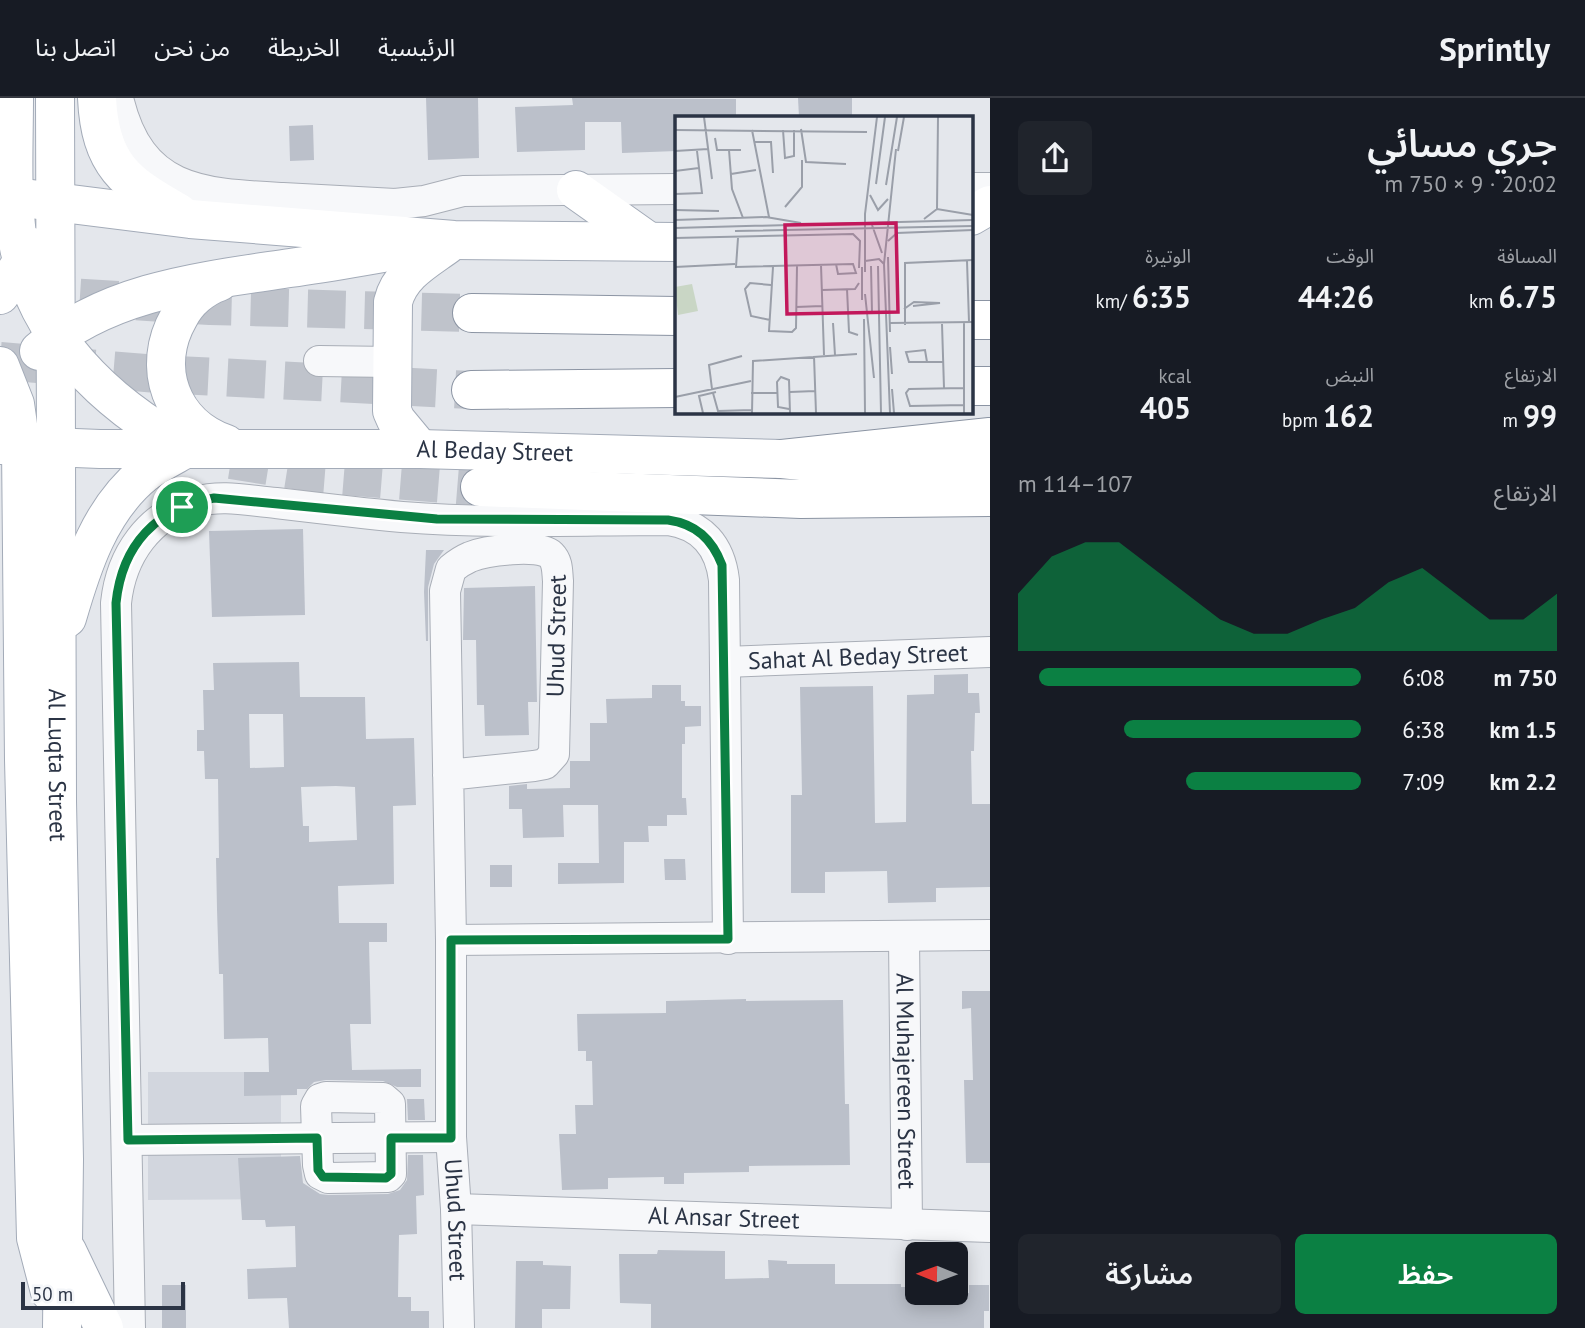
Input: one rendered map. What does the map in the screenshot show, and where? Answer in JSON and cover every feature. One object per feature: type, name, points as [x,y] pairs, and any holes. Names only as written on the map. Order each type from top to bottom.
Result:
[{"type":"main road","points":[[14,98],[7,196],[23,262],[42,313],[55,337],[94,382],[122,408],[187,448]]},
{"type":"main road","name":"Al Luqta Street","points":[[55,98],[55,337],[26,446],[57,650],[63,1243],[61,1328]]},
{"type":"main road","points":[[97,98],[103,139],[113,164],[142,189],[190,219]]},
{"type":"main road","points":[[576,190],[663,241]]},
{"type":"main road","points":[[7,196],[190,219],[454,240],[663,241]]},
{"type":"main road","points":[[0,295],[23,262],[57,202]]},
{"type":"main road","points":[[972,215],[990,205]]},
{"type":"main road","points":[[972,240],[990,239]]},
{"type":"main road","points":[[61,1328],[36,1238],[24,760],[26,446],[15,404],[3,380],[55,337],[91,316],[146,295],[238,276],[454,240]]},
{"type":"main road","points":[[420,449],[396,420],[392,411],[393,302],[398,287],[408,274],[454,240]]},
{"type":"main road","points":[[238,276],[209,286],[185,306],[170,333],[164,363],[170,393],[187,420],[210,439],[240,449]]},
{"type":"main road","points":[[472,313],[675,316]]},
{"type":"main road","points":[[972,320],[990,320]]},
{"type":"main road","points":[[972,386],[990,386]]},
{"type":"main road","points":[[471,390],[675,388]]},
{"type":"main road","points":[[782,459],[990,437]]},
{"type":"main road","name":"Al Beday Street","points":[[26,446],[420,449],[782,459],[907,472],[990,474]]},
{"type":"main road","points":[[57,650],[93,542],[116,501],[145,473],[187,448]]},
{"type":"main road","points":[[480,488],[801,499],[990,497]]},
{"type":"main road","points":[[63,1243],[104,1328]]},
{"type":"street","points":[[118,98],[122,115],[138,148],[152,164],[179,184],[225,195],[395,204],[414,203],[463,191],[675,189]]},
{"type":"street","points":[[972,188],[990,188]]},
{"type":"street","points":[[319,361],[392,362]]},
{"type":"street","points":[[130,1328],[116,603],[123,568],[130,552],[148,530],[167,514],[214,498],[437,519],[668,520],[696,528],[712,544],[722,565],[724,580],[728,939]]},
{"type":"street","name":"Uhud Street","points":[[448,775],[545,764],[554,754],[558,581],[556,562],[549,552],[537,548],[495,551],[467,558],[451,569],[445,591],[448,775],[451,940],[451,1138],[459,1328]]},
{"type":"street","name":"Sahat Al Beday Street","points":[[725,662],[990,652]]},
{"type":"street","name":"Al Muhajereen Street","points":[[451,940],[990,935]]},
{"type":"street","name":"Al Muhajereen Street","points":[[904,937],[907,1226]]},
{"type":"street","points":[[379,1097],[387,1100],[391,1109],[391,1174],[382,1179],[323,1177],[318,1170],[317,1138],[316,1106],[320,1099],[379,1097]]},
{"type":"street","points":[[128,1140],[451,1138]]},
{"type":"street","name":"Al Ansar Street","points":[[456,1209],[990,1227]]},
{"type":"shaded area","points":[[148,1072],[281,1072],[281,1199],[148,1200]]},
{"type":"building","points":[[426,98],[478,98],[479,158],[428,160]]},
{"type":"building","points":[[572,98],[736,99],[736,116],[675,116],[675,151],[622,153],[621,122],[585,122],[585,150],[517,152],[515,107],[573,105]]},
{"type":"building","points":[[798,98],[852,98],[852,116],[799,116]]},
{"type":"building","points":[[313,125],[314,160],[290,161],[289,126]]},
{"type":"building","points":[[303,529],[305,615],[212,617],[209,531]]},
{"type":"building","points":[[426,550],[444,550],[434,564],[428,587],[428,641],[424,592]]},
{"type":"building","points":[[535,586],[537,702],[528,702],[529,735],[485,736],[484,705],[477,705],[476,640],[463,640],[464,588]]},
{"type":"building","points":[[299,662],[300,697],[365,697],[366,739],[414,738],[416,805],[393,806],[394,884],[338,886],[339,923],[387,923],[387,942],[369,942],[371,1024],[350,1024],[352,1070],[421,1069],[421,1087],[397,1087],[383,1081],[326,1080],[314,1082],[307,1089],[297,1089],[297,1095],[244,1096],[244,1072],[269,1072],[268,1038],[224,1039],[223,974],[219,974],[217,909],[218,779],[205,779],[204,751],[197,751],[197,730],[204,730],[203,690],[214,690],[213,663]],"holes":[[[249,714],[283,714],[284,767],[250,768]],[[301,787],[355,787],[357,840],[309,842],[309,826],[303,826]]]},
{"type":"building","points":[[968,674],[968,693],[979,693],[980,713],[975,713],[974,751],[971,751],[972,804],[990,804],[990,887],[936,888],[936,902],[888,903],[887,871],[825,872],[825,893],[791,893],[791,795],[802,795],[800,687],[873,686],[875,823],[906,822],[907,695],[934,694],[934,675]]},
{"type":"building","points":[[652,685],[681,685],[681,701],[685,701],[685,706],[701,706],[701,726],[685,727],[685,744],[682,744],[682,798],[686,798],[687,815],[667,815],[667,826],[648,826],[649,842],[624,842],[624,883],[558,884],[558,863],[599,863],[598,805],[563,805],[564,837],[523,838],[522,809],[509,809],[509,786],[527,784],[527,789],[570,788],[570,761],[590,761],[590,723],[607,723],[606,699],[652,698]]},
{"type":"building","points":[[664,859],[685,859],[686,880],[665,880]]},
{"type":"building","points":[[490,865],[512,865],[512,887],[490,887]]},
{"type":"building","points":[[962,991],[990,991],[990,1163],[966,1163],[964,1080],[973,1080],[971,1008],[962,1009]]},
{"type":"building","points":[[843,1000],[845,1104],[849,1104],[850,1165],[749,1166],[749,1172],[684,1173],[684,1184],[664,1184],[664,1177],[608,1178],[608,1189],[562,1190],[559,1134],[576,1134],[575,1105],[593,1105],[592,1061],[586,1061],[586,1051],[578,1051],[577,1014],[666,1013],[666,1001]]},
{"type":"building","points":[[407,1099],[424,1099],[425,1120],[408,1120]]},
{"type":"building","points":[[408,1155],[423,1155],[424,1195],[416,1196],[417,1234],[399,1235],[398,1297],[411,1297],[411,1311],[429,1311],[429,1328],[289,1328],[287,1298],[248,1299],[247,1269],[296,1267],[295,1226],[266,1227],[265,1220],[242,1220],[238,1158],[300,1156],[303,1183],[320,1194],[388,1194],[400,1190],[407,1180]]},
{"type":"building","points":[[658,1250],[725,1251],[725,1279],[769,1278],[768,1260],[787,1261],[787,1264],[835,1264],[835,1284],[901,1284],[901,1287],[905,1287],[905,1306],[968,1306],[969,1285],[989,1285],[989,1311],[984,1311],[984,1328],[651,1328],[651,1304],[620,1303],[619,1254],[657,1254]]},
{"type":"building","points":[[516,1261],[543,1261],[543,1265],[571,1266],[570,1309],[542,1309],[542,1328],[515,1328]]},
{"type":"building","points":[[162,1285],[186,1285],[186,1328],[162,1328]]},
{"type":"tunnel","points":[[23,294],[210,306],[472,313]]},
{"type":"tunnel","points":[[0,361],[158,374],[471,390]]},
{"type":"tunnel","points":[[231,460],[319,474],[480,487]]},
{"type":"route","points":[[230,498],[437,519],[668,520],[696,528],[708,538],[717,550],[722,565],[728,939],[451,940],[451,1138],[391,1138],[391,1174],[386,1178],[323,1177],[318,1170],[317,1138],[128,1140],[116,603],[118,585],[130,552],[153,525],[182,507],[197,501],[230,498]]}]
